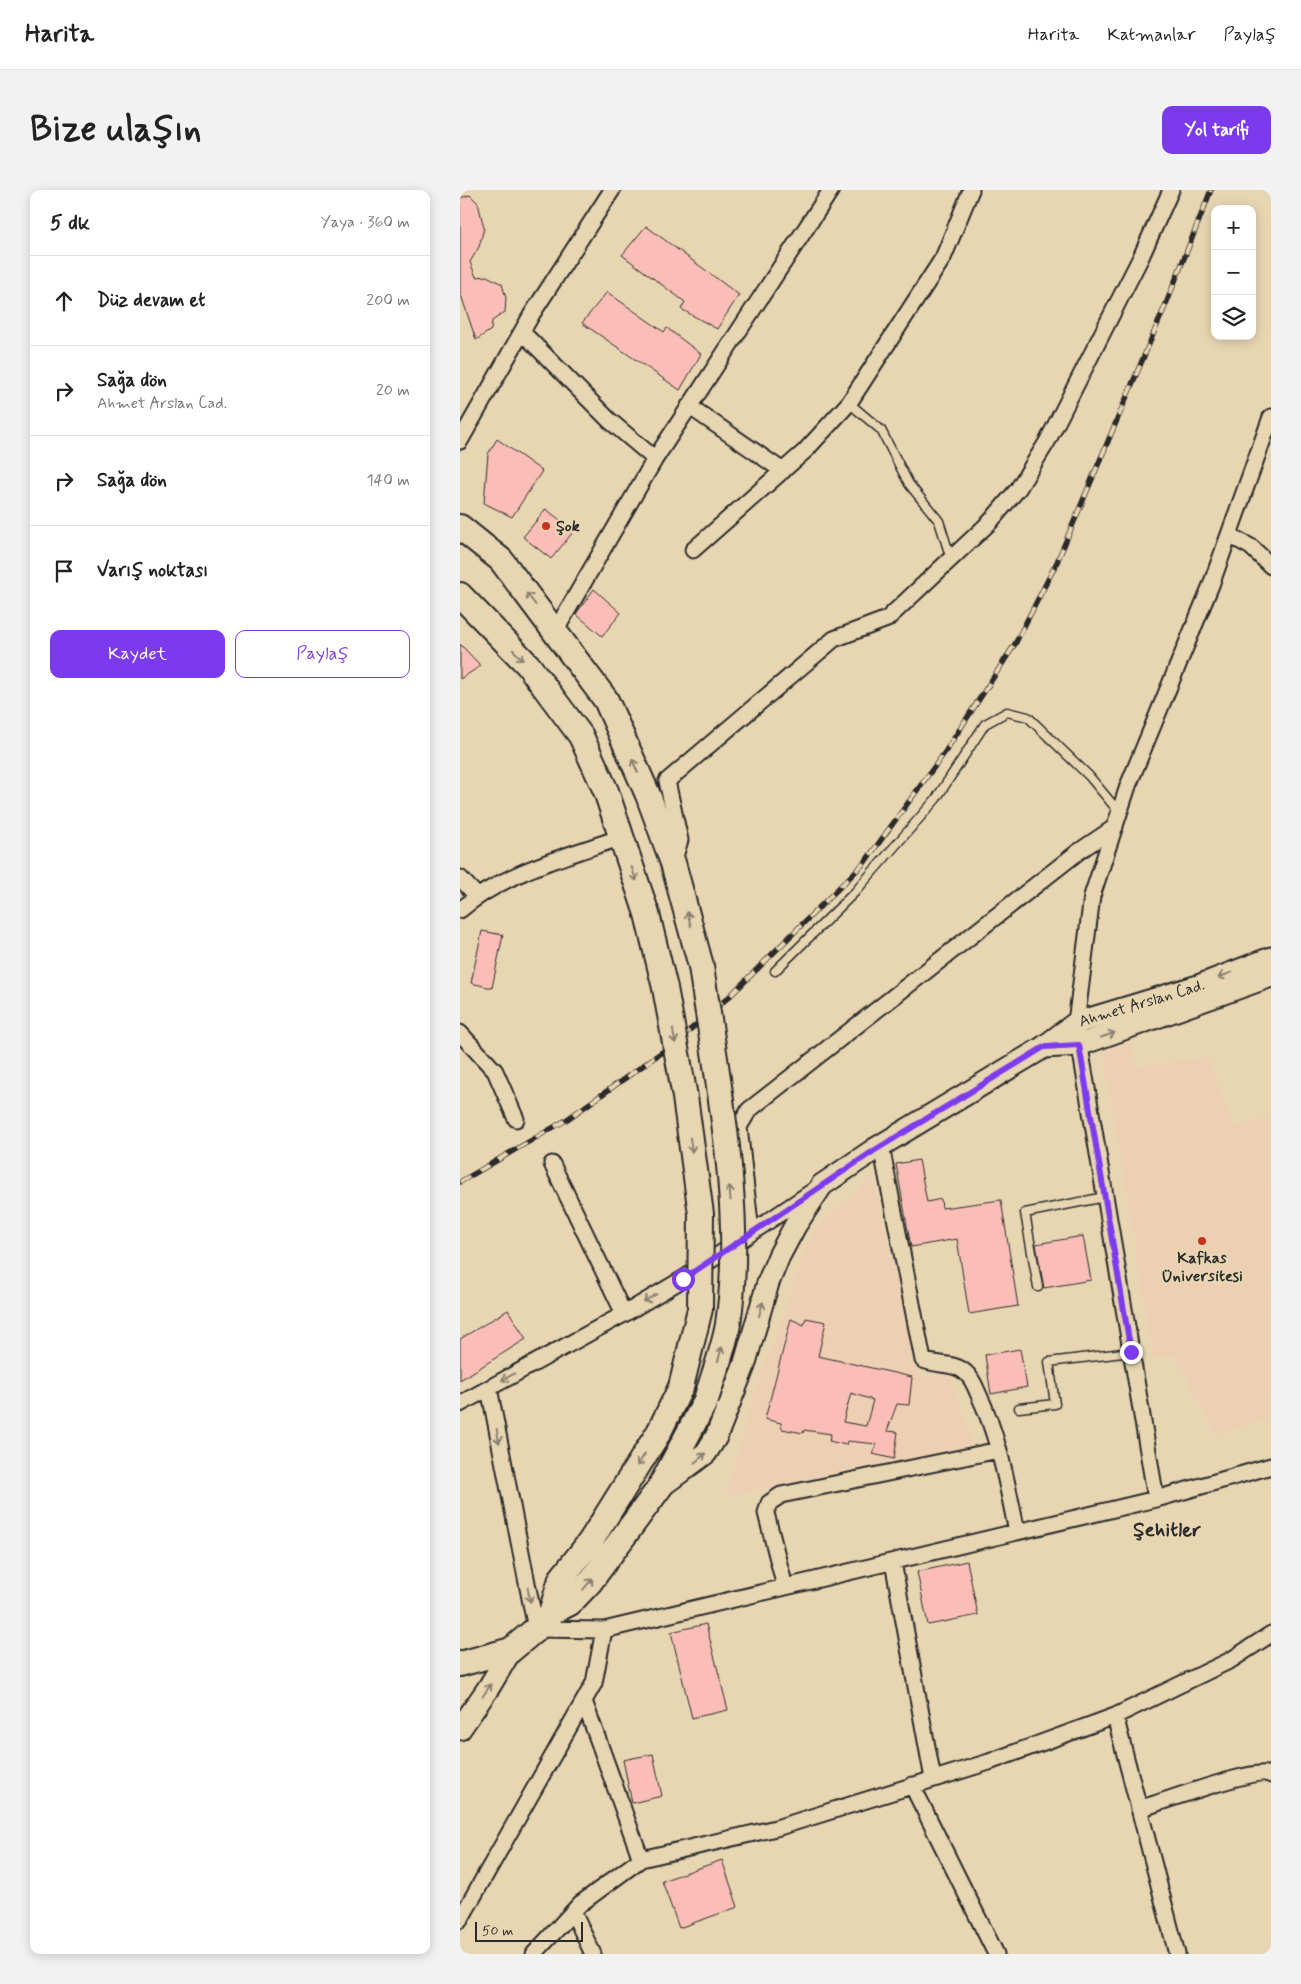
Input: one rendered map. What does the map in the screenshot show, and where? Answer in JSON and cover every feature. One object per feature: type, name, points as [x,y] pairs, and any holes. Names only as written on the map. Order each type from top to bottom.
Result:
[{"type":"main road","points":[[460,527],[501,560],[556,630],[606,700],[648,796],[673,862],[701,966],[726,1148],[733,1245],[728,1326],[706,1400],[660,1487],[590,1582],[570,1603],[543,1621],[511,1650],[460,1664]]},
{"type":"main road","points":[[460,595],[528,665],[581,736],[606,791],[647,914],[665,988],[684,1097],[701,1214],[700,1309],[682,1387],[658,1432],[605,1519],[562,1579],[543,1621]]},
{"type":"street","points":[[460,441],[522,332],[612,190]]},
{"type":"street","points":[[556,630],[655,459],[831,190]]},
{"type":"street","points":[[693,550],[783,471],[849,403],[943,258],[971,190]]},
{"type":"street","points":[[673,862],[680,840],[667,781],[834,639],[887,619],[990,522],[1018,489],[1047,442],[1141,257],[1171,190]]},
{"type":"street","points":[[522,332],[609,420],[655,459]]},
{"type":"street","points":[[689,406],[783,471]]},
{"type":"street","points":[[1156,1499],[1076,1023],[1092,896],[1117,820],[1230,535],[1271,417]]},
{"type":"street","points":[[1230,535],[1251,547],[1271,566]]},
{"type":"street","points":[[751,1232],[739,1127],[749,1110],[1117,820]]},
{"type":"street","points":[[460,910],[477,896],[546,863],[622,837]]},
{"type":"street","points":[[460,878],[477,896]]},
{"type":"street","name":"Ahmet Arslan Cad.","points":[[1044,1047],[1076,1023],[1198,986],[1271,958]]},
{"type":"street","name":"Ahmet Arslan Cad.","points":[[1044,1047],[1079,1045],[1271,976]]},
{"type":"street","points":[[460,1033],[495,1071],[516,1119]]},
{"type":"street","points":[[460,1404],[624,1314],[683,1279],[880,1146],[1044,1047]]},
{"type":"street","points":[[880,1146],[923,1360],[956,1366],[967,1374],[988,1414],[1000,1450],[1017,1532]]},
{"type":"street","points":[[552,1164],[624,1314]]},
{"type":"street","points":[[660,1487],[706,1453],[716,1437],[744,1366],[768,1283],[779,1256],[795,1226],[822,1185]]},
{"type":"street","points":[[488,1388],[543,1621],[604,1630],[1156,1499],[1271,1466]]},
{"type":"street","points":[[784,1588],[766,1514],[769,1503],[781,1495],[1000,1450]]},
{"type":"street","points":[[893,1562],[933,1779]]},
{"type":"street","points":[[460,1920],[594,1683],[604,1630]]},
{"type":"street","points":[[534,1954],[580,1904],[641,1859],[776,1828],[989,1762],[1115,1716],[1231,1660],[1271,1634]]},
{"type":"street","points":[[460,1729],[490,1686],[511,1650]]},
{"type":"street","points":[[584,1702],[641,1859]]},
{"type":"street","points":[[1115,1716],[1177,1954]]},
{"type":"street","points":[[1139,1809],[1242,1776],[1264,1772],[1271,1775]]},
{"type":"street","points":[[912,1785],[996,1954]]},
{"type":"street","points":[[572,1912],[593,1954]]},
{"type":"lane","points":[[849,403],[881,430],[909,484],[939,521],[951,560]]},
{"type":"lane","points":[[775,971],[855,892],[936,799],[986,724],[1007,712],[1028,717],[1084,770],[1117,820]]},
{"type":"lane","points":[[1038,1287],[1025,1213],[1105,1197]]},
{"type":"lane","points":[[1019,1408],[1055,1404],[1049,1362],[1131,1352]]},
{"type":"shaded area","name":"Kafkas Üniversitesi","points":[[1127,1037],[1138,1066],[1208,1057],[1234,1127],[1271,1117],[1271,1417],[1216,1435],[1175,1355],[1153,1358],[1103,1051]]},
{"type":"shaded area","points":[[872,1177],[921,1377],[950,1374],[974,1445],[726,1496],[750,1407],[812,1231]]},
{"type":"building","points":[[470,195],[478,203],[484,228],[479,247],[470,262],[476,277],[487,276],[502,284],[506,298],[505,312],[492,321],[491,330],[476,340],[460,292],[460,198]]},
{"type":"building","points":[[646,226],[739,295],[717,329],[681,309],[685,302],[622,255]]},
{"type":"building","points":[[607,292],[664,332],[667,328],[701,354],[680,390],[582,323]]},
{"type":"building","points":[[497,439],[542,471],[512,517],[484,503],[488,454]]},
{"type":"building","points":[[546,509],[574,531],[551,559],[523,537]]},
{"type":"building","points":[[594,589],[621,613],[602,636],[576,614]]},
{"type":"building","points":[[460,644],[481,666],[460,679]]},
{"type":"building","points":[[482,931],[503,935],[492,988],[471,983]]},
{"type":"building","points":[[919,1160],[927,1202],[941,1199],[942,1208],[1001,1200],[1018,1306],[969,1314],[957,1239],[911,1247],[896,1164]]},
{"type":"building","points":[[1083,1236],[1091,1280],[1044,1288],[1036,1244]]},
{"type":"building","points":[[508,1310],[526,1339],[460,1380],[460,1339]]},
{"type":"building","points":[[806,1318],[826,1322],[818,1356],[912,1377],[909,1405],[897,1404],[887,1431],[898,1432],[894,1459],[873,1454],[877,1444],[847,1441],[846,1445],[829,1441],[831,1434],[804,1430],[803,1433],[782,1429],[781,1423],[765,1419],[791,1319],[804,1325]],"holes":[[[851,1393],[873,1400],[866,1426],[843,1422]]]},
{"type":"building","points":[[1020,1349],[1027,1387],[991,1394],[985,1355]]},
{"type":"building","points":[[967,1561],[978,1615],[928,1625],[917,1572]]},
{"type":"building","points":[[706,1624],[728,1710],[692,1718],[671,1632]]},
{"type":"building","points":[[653,1754],[662,1796],[632,1803],[623,1760]]},
{"type":"building","points":[[722,1860],[738,1907],[679,1928],[662,1881]]},
{"type":"railway","points":[[460,1182],[566,1120],[672,1045],[730,996],[865,862],[945,752],[1015,644],[1057,562],[1166,304],[1211,190]]},
{"type":"place","name":"Şok","points":[[546,526]]},
{"type":"place","name":"Kafkas Üniversitesi","points":[[1202,1241]]},
{"type":"district","name":"Şehitler","points":[[1167,1530]]},
{"type":"route","points":[[683,1279],[875,1150],[1044,1047],[1079,1045],[1131,1352]]}]
